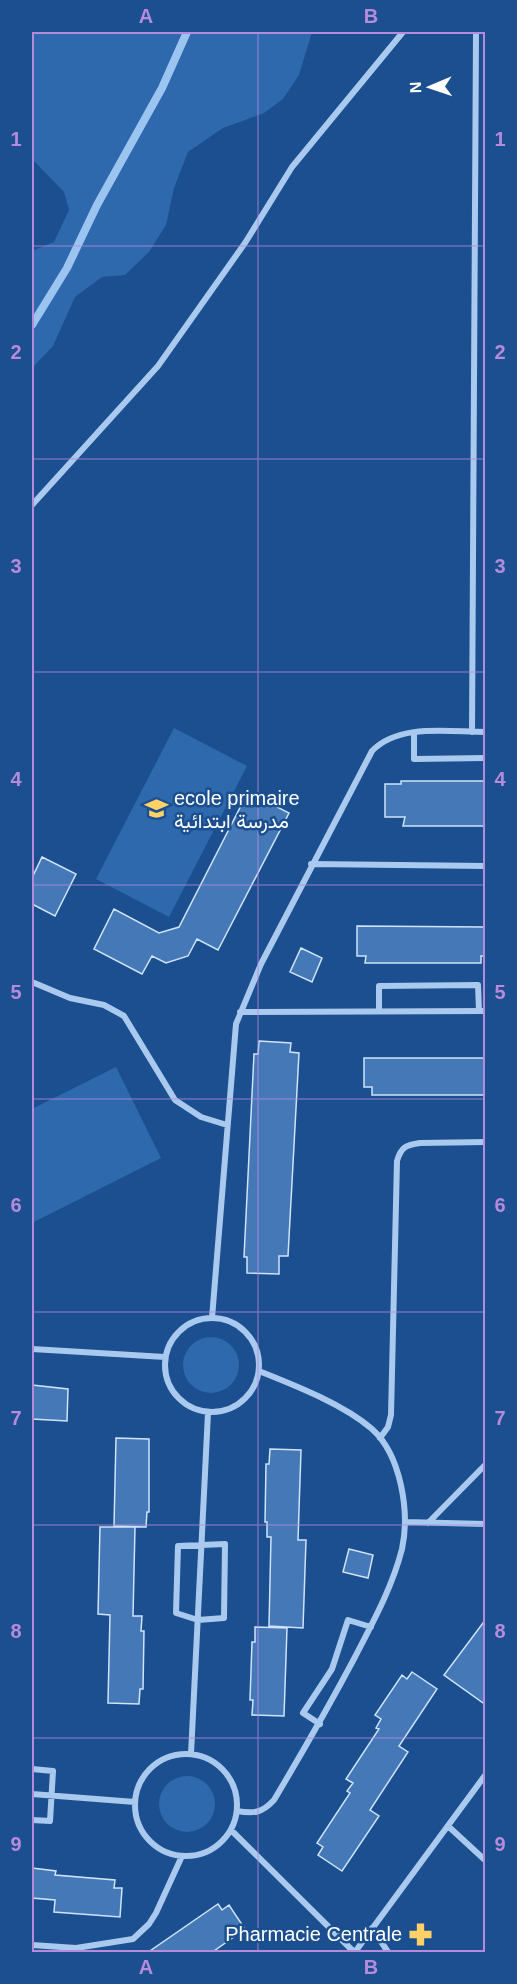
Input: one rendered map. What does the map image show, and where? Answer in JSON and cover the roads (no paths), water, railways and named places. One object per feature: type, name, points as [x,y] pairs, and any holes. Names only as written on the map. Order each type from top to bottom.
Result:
[{"type":"street","points":[[32,505],[158,366],[245,243],[292,167],[403,32]]},
{"type":"street","points":[[472,732],[476,32]]},
{"type":"street","points":[[212,1318],[232,1049],[240,1012],[261,964],[311,864],[372,751],[382,740],[401,733],[486,732]]},
{"type":"street","points":[[414,733],[414,759],[486,758]]},
{"type":"street","points":[[311,864],[486,866]]},
{"type":"street","points":[[32,982],[70,998],[104,1005],[124,1016],[176,1100],[201,1117],[227,1125]]},
{"type":"street","points":[[240,1012],[482,1011],[478,985],[379,986],[379,1011]]},
{"type":"street","points":[[380,1438],[388,1427],[391,1415],[397,1161],[400,1151],[410,1144],[486,1142]]},
{"type":"street","points":[[212,1318],[226,1320],[244,1331],[256,1349],[259,1371],[255,1385],[242,1402],[223,1412],[208,1413],[193,1409],[175,1395],[167,1381],[165,1358],[172,1339],[181,1329],[199,1320],[212,1318]]},
{"type":"street","points":[[32,1349],[165,1358]]},
{"type":"street","points":[[237,1811],[254,1813],[264,1810],[274,1800],[320,1724],[389,1590],[402,1548],[405,1522],[392,1459],[380,1438],[355,1418],[298,1387],[259,1371]]},
{"type":"street","points":[[191,1754],[208,1413]]},
{"type":"street","points":[[428,1523],[486,1464]]},
{"type":"street","points":[[405,1522],[486,1524]]},
{"type":"street","points":[[225,1544],[224,1618],[198,1620],[176,1613],[178,1546],[201,1545],[225,1544]]},
{"type":"street","points":[[320,1724],[303,1713],[332,1669],[348,1620],[371,1627]]},
{"type":"street","points":[[191,1754],[212,1760],[228,1776],[235,1789],[237,1811],[231,1830],[222,1842],[210,1851],[182,1856],[168,1853],[150,1841],[139,1823],[135,1802],[141,1780],[150,1768],[169,1756],[191,1754]]},
{"type":"street","points":[[32,1769],[53,1771],[50,1821],[32,1820]]},
{"type":"street","points":[[231,1830],[354,1953],[486,1774]]},
{"type":"street","points":[[32,1794],[135,1802]]},
{"type":"street","points":[[448,1826],[486,1861]]},
{"type":"street","points":[[32,1946],[76,1948],[133,1939],[156,1914],[182,1856]]},
{"type":"street","points":[[372,1928],[388,1953]]},
{"type":"street","points":[[68,1953],[76,1948]]},
{"type":"waterway","points":[[32,325],[67,268],[97,205],[162,88],[187,32]]},
{"type":"place","name":"ecole primaire مدرسة ابتدائية","points":[[156,809]]},
{"type":"place","name":"Pharmacie Centrale","points":[[420,1934]]}]
